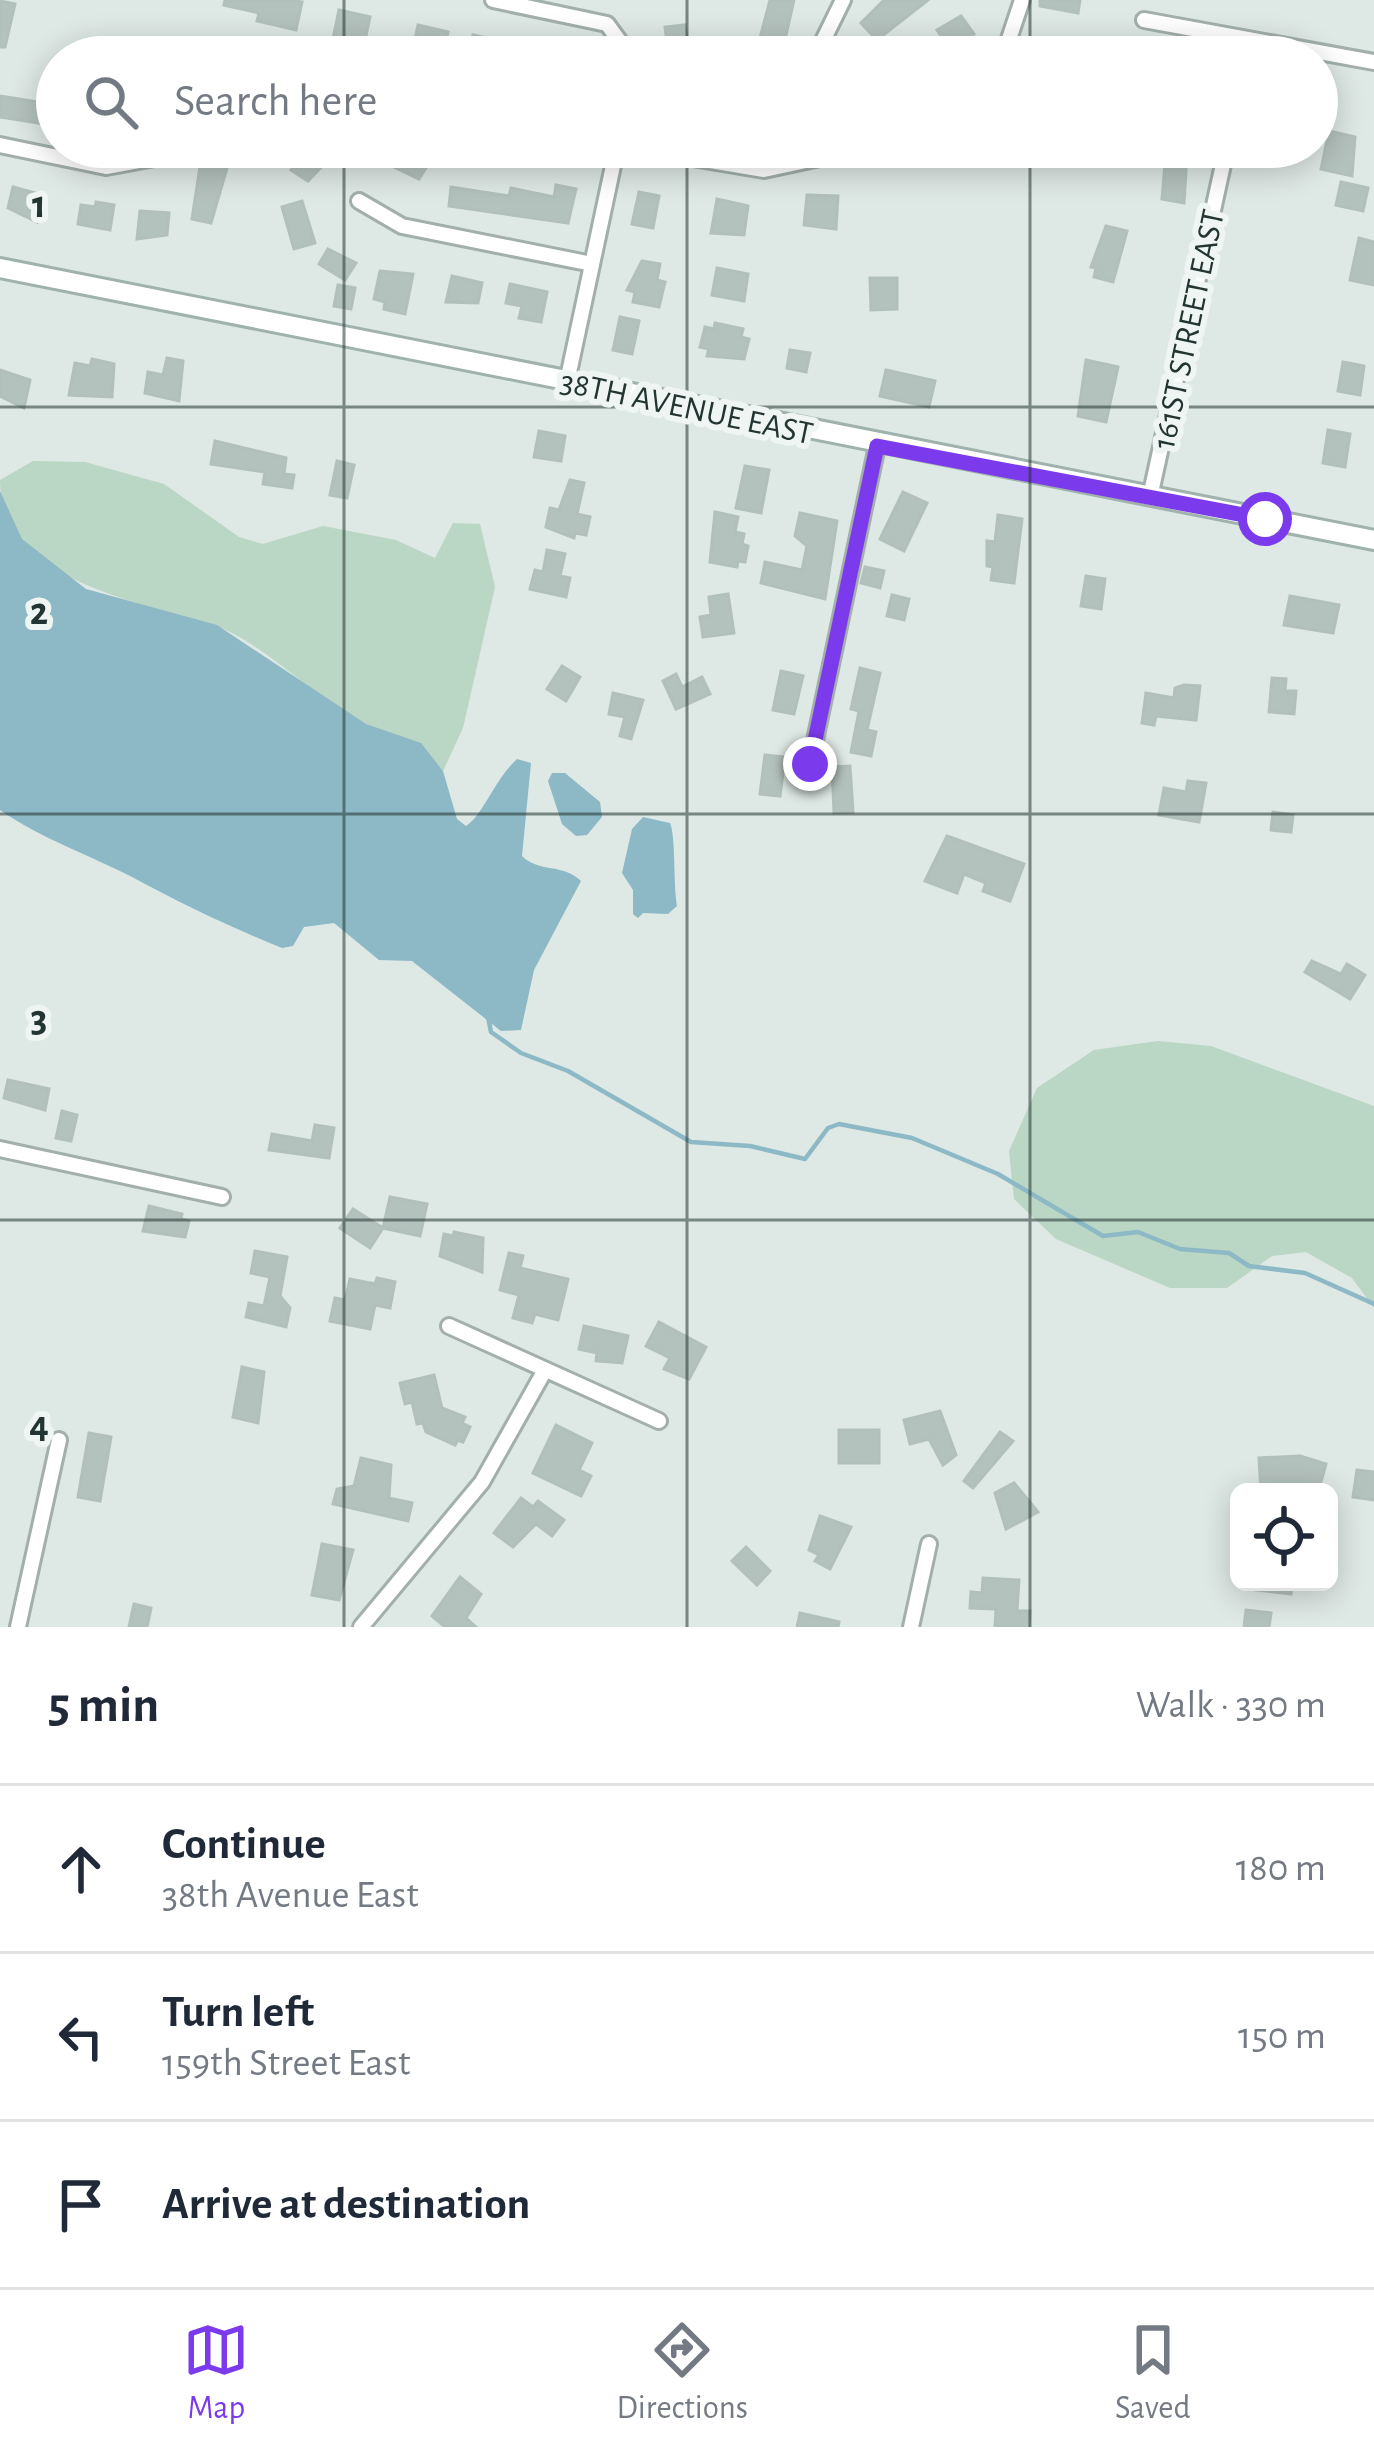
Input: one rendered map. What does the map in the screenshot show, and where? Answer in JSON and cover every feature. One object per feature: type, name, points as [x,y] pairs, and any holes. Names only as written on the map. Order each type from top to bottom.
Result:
[{"type":"street","points":[[493,0],[607,24],[620,36]]},
{"type":"street","points":[[825,36],[844,0]]},
{"type":"street","points":[[1010,36],[1022,0]]},
{"type":"street","points":[[1144,20],[1232,36]]},
{"type":"street","points":[[1338,55],[1374,62]]},
{"type":"street","points":[[0,145],[36,152]]},
{"type":"street","points":[[567,382],[613,168]]},
{"type":"street","name":"161ST STREET EAST","points":[[1150,497],[1222,168]]},
{"type":"street","points":[[359,201],[402,226],[592,265]]},
{"type":"street","name":"38TH AVENUE EAST","points":[[0,268],[877,446],[1374,540]]},
{"type":"street","points":[[810,764],[877,446]]},
{"type":"street","points":[[0,1149],[222,1197]]},
{"type":"street","points":[[449,1326],[658,1421]]},
{"type":"street","points":[[361,1627],[482,1483],[545,1370]]},
{"type":"street","points":[[18,1627],[58,1440]]},
{"type":"street","points":[[911,1627],[929,1544]]},
{"type":"green space","points":[[33,461],[85,462],[164,484],[239,537],[263,544],[323,526],[396,540],[435,558],[453,523],[480,524],[495,587],[463,728],[443,771],[417,744],[349,715],[231,633],[114,596],[49,564],[23,542],[6,514],[0,480]]},
{"type":"green space","points":[[1158,1041],[1211,1046],[1374,1106],[1374,1308],[1352,1278],[1306,1252],[1272,1256],[1227,1288],[1170,1288],[1056,1239],[1014,1199],[1009,1151],[1037,1088],[1094,1050]]},
{"type":"water","points":[[0,491],[22,539],[86,589],[217,625],[366,724],[421,743],[443,771],[457,819],[466,826],[517,759],[531,763],[522,856],[581,881],[534,970],[521,1030],[501,1031],[412,961],[379,960],[334,923],[304,927],[293,946],[282,948],[48,838],[0,810]]},
{"type":"water","points":[[552,773],[565,773],[600,802],[602,817],[587,835],[576,836],[562,824],[548,781]]},
{"type":"water","points":[[643,817],[670,823],[677,906],[668,914],[643,913],[638,918],[633,914],[633,890],[622,873],[632,829]]},
{"type":"building","points":[[225,0],[302,2],[296,30],[257,21],[259,13],[224,5]]},
{"type":"building","points":[[770,0],[794,0],[786,36],[761,36]]},
{"type":"building","points":[[884,0],[928,0],[882,36],[873,36],[861,23]]},
{"type":"building","points":[[1040,0],[1080,0],[1078,13],[1040,6]]},
{"type":"building","points":[[0,1],[15,4],[5,47],[0,47]]},
{"type":"building","points":[[339,10],[370,17],[366,36],[333,36]]},
{"type":"building","points":[[961,16],[974,34],[941,36],[937,30]]},
{"type":"building","points":[[418,25],[448,32],[447,36],[416,36]]},
{"type":"building","points":[[685,25],[687,36],[666,36],[665,27]]},
{"type":"building","points":[[0,96],[36,102],[36,123],[0,117]]},
{"type":"building","points":[[1338,133],[1355,137],[1352,176],[1321,169],[1338,168]]},
{"type":"building","points":[[200,168],[227,168],[211,223],[192,219]]},
{"type":"building","points":[[292,168],[320,168],[308,181]]},
{"type":"building","points":[[396,168],[426,168],[419,179]]},
{"type":"building","points":[[1165,168],[1186,168],[1184,203],[1162,199]]},
{"type":"building","points":[[1341,182],[1368,188],[1363,211],[1336,205]]},
{"type":"building","points":[[556,185],[576,189],[568,223],[449,206],[451,187],[509,196],[511,188],[554,197]]},
{"type":"building","points":[[13,187],[43,195],[37,222],[8,208]]},
{"type":"building","points":[[639,192],[659,196],[653,228],[632,224]]},
{"type":"building","points":[[807,195],[838,196],[836,229],[804,225]]},
{"type":"building","points":[[717,199],[748,206],[744,235],[711,233]]},
{"type":"building","points":[[302,201],[315,243],[294,249],[282,207]]},
{"type":"building","points":[[96,202],[114,205],[110,230],[78,224],[81,205],[95,207]]},
{"type":"building","points":[[140,211],[169,213],[167,235],[137,239]]},
{"type":"building","points":[[1106,226],[1127,231],[1113,282],[1094,277],[1096,268],[1091,267]]},
{"type":"building","points":[[1359,238],[1374,242],[1374,285],[1350,280]]},
{"type":"building","points":[[328,249],[356,263],[345,280],[319,264]]},
{"type":"building","points":[[642,261],[660,264],[657,280],[665,282],[659,307],[633,302],[635,292],[627,290]]},
{"type":"building","points":[[717,268],[748,274],[744,301],[712,295]]},
{"type":"building","points":[[380,271],[413,274],[405,314],[384,309],[385,302],[374,299]]},
{"type":"building","points":[[452,276],[482,283],[478,303],[446,302]]},
{"type":"building","points":[[870,278],[897,278],[897,309],[871,310]]},
{"type":"building","points":[[510,284],[547,292],[541,322],[519,318],[522,306],[506,303]]},
{"type":"building","points":[[338,285],[355,288],[351,309],[334,306]]},
{"type":"building","points":[[620,317],[639,321],[632,354],[613,350]]},
{"type":"building","points":[[715,323],[743,329],[741,337],[749,339],[744,359],[707,356],[709,349],[700,347],[705,327],[714,329]]},
{"type":"building","points":[[790,350],[810,353],[806,372],[787,368]]},
{"type":"building","points":[[167,358],[183,361],[179,401],[145,393],[148,372],[163,375]]},
{"type":"building","points":[[92,359],[114,364],[112,397],[69,395],[75,363],[90,366]]},
{"type":"building","points":[[1086,360],[1118,367],[1106,422],[1078,416]]},
{"type":"building","points":[[1343,362],[1364,366],[1360,395],[1338,391]]},
{"type":"building","points":[[0,370],[30,380],[24,408],[0,396]]},
{"type":"building","points":[[886,370],[935,381],[929,407],[880,396]]},
{"type":"building","points":[[1328,430],[1350,434],[1345,467],[1323,463]]},
{"type":"building","points":[[539,431],[565,436],[561,461],[534,457]]},
{"type":"building","points":[[215,441],[286,458],[284,474],[294,475],[292,488],[263,484],[265,472],[211,464]]},
{"type":"building","points":[[337,461],[354,465],[347,498],[330,495]]},
{"type":"building","points":[[745,466],[769,470],[761,513],[736,508]]},
{"type":"building","points":[[570,480],[584,483],[577,514],[590,517],[586,535],[575,533],[574,538],[546,527],[550,508],[559,510]]},
{"type":"building","points":[[903,492],[927,503],[904,551],[880,539]]},
{"type":"building","points":[[715,512],[738,517],[735,532],[744,534],[742,544],[748,546],[745,562],[738,561],[737,567],[710,562]]},
{"type":"building","points":[[800,513],[837,521],[825,599],[761,583],[765,562],[802,570],[807,546],[795,536]]},
{"type":"building","points":[[998,515],[1022,519],[1014,583],[991,580],[993,567],[987,566],[987,541],[995,542]]},
{"type":"building","points":[[547,550],[565,554],[560,576],[570,578],[566,597],[530,589],[535,570],[543,572]]},
{"type":"building","points":[[865,567],[884,571],[880,588],[861,583]]},
{"type":"building","points":[[1086,576],[1105,579],[1101,609],[1081,606]]},
{"type":"building","points":[[728,594],[734,633],[703,637],[700,617],[711,615],[709,597]]},
{"type":"building","points":[[892,595],[909,599],[904,620],[887,616]]},
{"type":"building","points":[[1290,596],[1339,605],[1333,633],[1284,625]]},
{"type":"building","points":[[562,666],[580,677],[566,701],[547,689]]},
{"type":"building","points":[[860,668],[880,673],[867,730],[876,732],[871,756],[851,752],[859,711],[851,709]]},
{"type":"building","points":[[781,671],[803,676],[794,714],[773,710]]},
{"type":"building","points":[[676,674],[682,687],[702,677],[710,694],[676,709],[663,681]]},
{"type":"building","points":[[1272,678],[1286,679],[1285,691],[1296,691],[1294,714],[1269,712]]},
{"type":"building","points":[[1200,686],[1196,720],[1156,716],[1154,725],[1142,723],[1146,693],[1174,698],[1175,688]]},
{"type":"building","points":[[613,693],[643,700],[631,739],[620,736],[625,717],[609,714]]},
{"type":"building","points":[[765,755],[785,757],[780,796],[760,794]]},
{"type":"building","points":[[850,766],[853,812],[834,813],[832,767]]},
{"type":"building","points":[[1188,781],[1206,783],[1199,822],[1159,815],[1164,788],[1186,792]]},
{"type":"building","points":[[1273,812],[1293,815],[1291,832],[1271,830]]},
{"type":"building","points":[[947,836],[1024,864],[1010,901],[983,891],[986,883],[964,874],[957,893],[925,881]]},
{"type":"building","points":[[1312,961],[1341,974],[1347,964],[1365,975],[1350,999],[1305,972]]},
{"type":"building","points":[[8,1080],[49,1089],[45,1110],[4,1098]]},
{"type":"building","points":[[62,1111],[77,1115],[71,1141],[56,1138]]},
{"type":"building","points":[[315,1125],[334,1128],[329,1158],[269,1150],[272,1134],[312,1141]]},
{"type":"building","points":[[390,1197],[427,1204],[420,1236],[383,1228]]},
{"type":"building","points":[[149,1206],[182,1214],[181,1219],[189,1221],[185,1237],[143,1231]]},
{"type":"building","points":[[353,1209],[383,1228],[370,1248],[340,1228]]},
{"type":"building","points":[[454,1232],[483,1238],[482,1272],[440,1256],[444,1234],[453,1236]]},
{"type":"building","points":[[255,1251],[287,1257],[280,1296],[290,1308],[286,1327],[246,1317],[249,1303],[264,1306],[270,1277],[251,1273]]},
{"type":"building","points":[[509,1253],[523,1256],[520,1268],[568,1279],[558,1320],[535,1314],[532,1323],[513,1318],[519,1295],[500,1290]]},
{"type":"building","points":[[377,1278],[395,1282],[390,1308],[375,1305],[370,1329],[330,1321],[335,1298],[345,1300],[350,1279],[375,1284]]},
{"type":"building","points":[[659,1322],[706,1347],[689,1379],[664,1369],[670,1358],[646,1346]]},
{"type":"building","points":[[584,1326],[628,1336],[622,1363],[596,1361],[597,1353],[579,1349]]},
{"type":"building","points":[[242,1367],[264,1372],[258,1423],[233,1417]]},
{"type":"building","points":[[434,1375],[442,1408],[465,1417],[462,1423],[470,1427],[463,1442],[458,1440],[455,1445],[426,1432],[423,1423],[417,1424],[412,1402],[405,1404],[400,1383]]},
{"type":"building","points":[[940,1411],[956,1455],[943,1465],[929,1439],[910,1444],[904,1420]]},
{"type":"building","points":[[556,1425],[592,1443],[579,1470],[591,1476],[581,1496],[533,1473]]},
{"type":"building","points":[[839,1430],[879,1430],[879,1463],[839,1463]]},
{"type":"building","points":[[1000,1432],[1013,1441],[973,1488],[964,1481]]},
{"type":"building","points":[[89,1433],[111,1437],[100,1501],[78,1497]]},
{"type":"building","points":[[1300,1456],[1326,1464],[1321,1482],[1260,1483],[1259,1458]]},
{"type":"building","points":[[361,1458],[391,1465],[389,1498],[412,1503],[408,1521],[333,1504],[337,1489],[354,1486]]},
{"type":"building","points":[[1357,1470],[1374,1472],[1374,1500],[1353,1497]]},
{"type":"building","points":[[1014,1483],[1038,1512],[1006,1529],[995,1493]]},
{"type":"building","points":[[521,1498],[533,1507],[538,1501],[564,1520],[552,1536],[536,1524],[513,1547],[494,1533]]},
{"type":"building","points":[[820,1516],[851,1527],[830,1569],[815,1561],[819,1555],[809,1550]]},
{"type":"building","points":[[322,1544],[353,1550],[339,1600],[312,1595]]},
{"type":"building","points":[[746,1547],[770,1571],[757,1585],[732,1561]]},
{"type":"building","points":[[460,1577],[481,1594],[466,1618],[476,1627],[445,1627],[432,1616]]},
{"type":"building","points":[[983,1578],[1019,1580],[1017,1611],[1030,1611],[1029,1627],[995,1627],[996,1609],[970,1608],[971,1592],[982,1593]]},
{"type":"building","points":[[134,1604],[151,1608],[147,1627],[129,1627]]},
{"type":"building","points":[[1246,1610],[1271,1613],[1269,1627],[1244,1627]]},
{"type":"building","points":[[800,1613],[839,1622],[838,1627],[797,1627]]},
{"type":"waterway","points":[[488,1017],[491,1032],[521,1053],[568,1071],[691,1142],[750,1146],[805,1159],[828,1128],[839,1124],[912,1138],[998,1174],[1103,1236],[1138,1232],[1180,1249],[1229,1253],[1249,1266],[1305,1273],[1374,1304]]},
{"type":"route","points":[[810,764],[877,446],[1265,519]]}]
